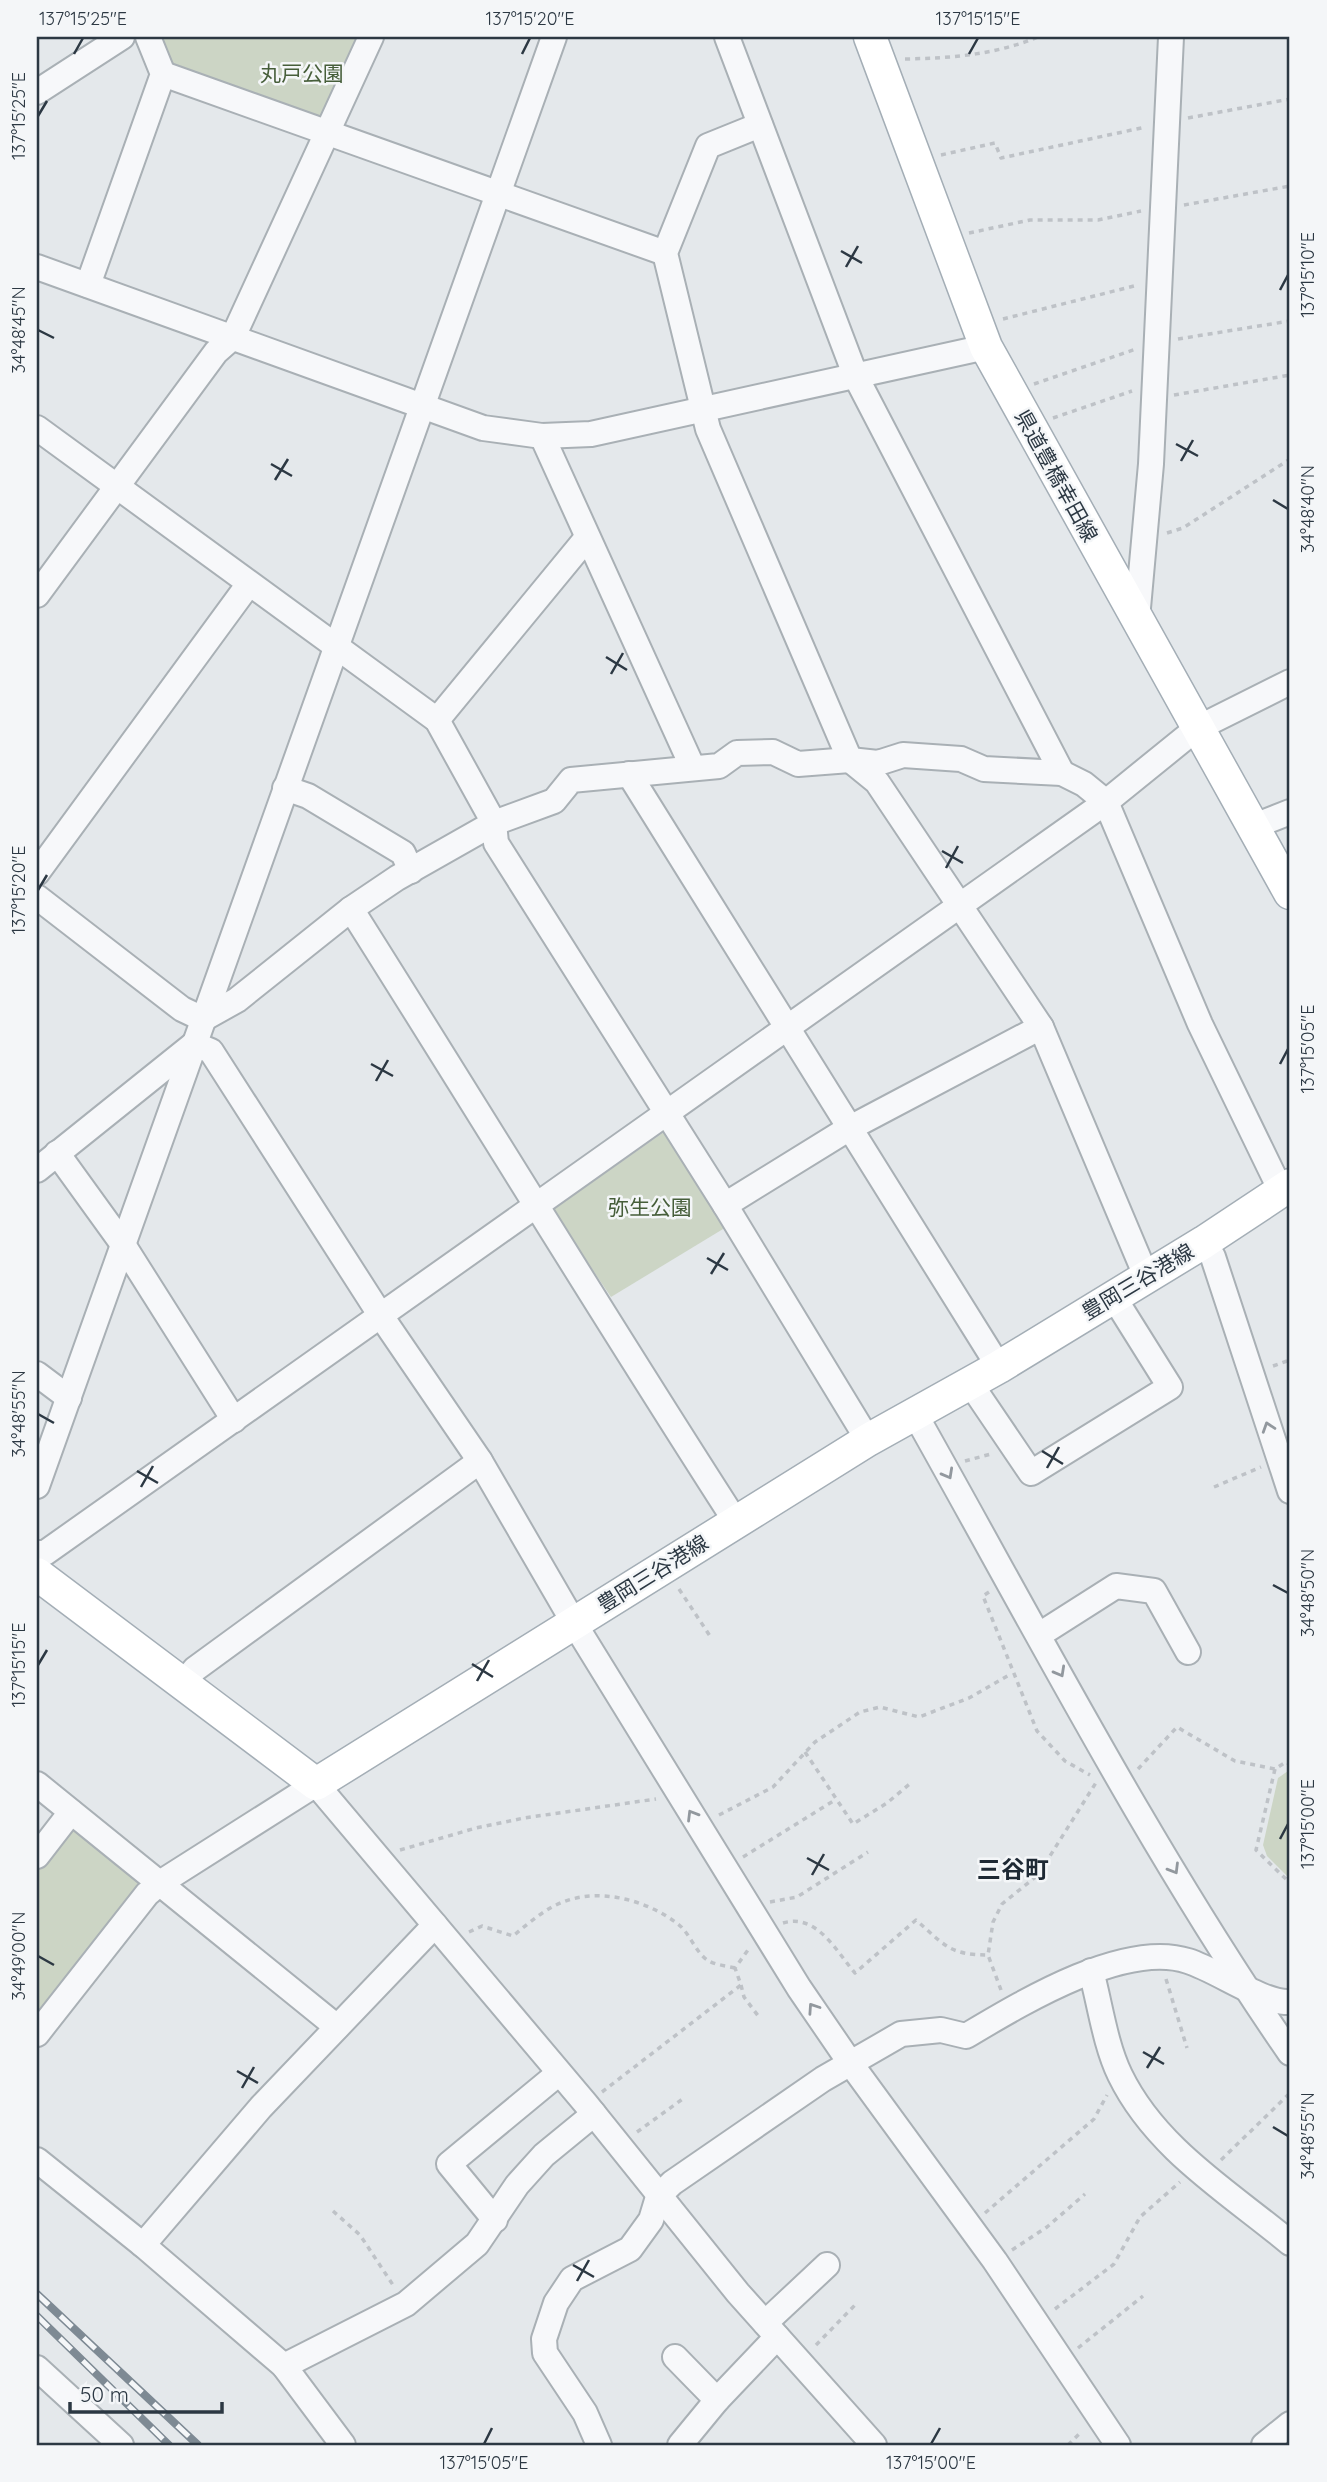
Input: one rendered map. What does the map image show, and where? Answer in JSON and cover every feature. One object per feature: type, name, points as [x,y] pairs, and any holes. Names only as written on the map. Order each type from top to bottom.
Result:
[{"type":"main road","name":"県道豊橋幸田線","points":[[874,48],[982,336],[1196,729],[1290,893]]},
{"type":"main road","name":"豊岡三谷港線","points":[[316,1784],[869,1440],[999,1367],[1204,1242],[1286,1188]]},
{"type":"main road","points":[[37,1574],[184,1682],[316,1784]]},
{"type":"street","points":[[37,92],[122,37]]},
{"type":"street","points":[[88,285],[163,74],[148,37]]},
{"type":"street","points":[[37,595],[216,352],[233,337],[329,135],[372,37]]},
{"type":"street","points":[[37,1486],[496,193],[554,37]]},
{"type":"street","points":[[727,37],[856,377],[1062,774]]},
{"type":"street","points":[[1137,619],[1161,280],[1171,37]]},
{"type":"street","points":[[163,74],[665,253]]},
{"type":"street","points":[[760,125],[708,146],[665,253],[708,429],[850,760],[877,782],[1041,1027],[1146,1276]]},
{"type":"street","points":[[37,267],[484,428],[542,436],[591,435],[856,377],[982,336]]},
{"type":"street","points":[[37,428],[335,649],[437,720],[494,823],[496,843],[667,1112],[869,1440]]},
{"type":"street","points":[[542,436],[586,539],[692,766]]},
{"type":"street","points":[[437,720],[586,539]]},
{"type":"street","points":[[37,873],[248,585]]},
{"type":"street","points":[[37,1553],[45,1553],[1106,802],[1196,729],[1290,682]]},
{"type":"street","points":[[203,1019],[265,980],[351,909],[494,823],[554,801],[571,780],[692,766],[719,766],[737,753],[773,752],[798,764],[850,760],[878,764],[903,755],[961,759],[984,769],[1062,774],[1084,783],[1106,802],[1200,1024],[1286,1188]]},
{"type":"street","points":[[629,774],[848,1129],[999,1367]]},
{"type":"street","points":[[285,788],[308,796],[403,853],[411,871]]},
{"type":"street","points":[[1252,827],[1290,812]]},
{"type":"street","points":[[37,897],[182,1009],[203,1019]]},
{"type":"street","points":[[351,909],[537,1205],[602,1314],[736,1522]]},
{"type":"street","points":[[725,1205],[848,1129],[1041,1027]]},
{"type":"street","points":[[37,1170],[194,1044]]},
{"type":"street","points":[[194,1044],[211,1051],[381,1316],[480,1461],[574,1623],[724,1869],[851,2064],[995,2260],[1060,2362],[1118,2445]]},
{"type":"street","points":[[57,1153],[122,1243],[234,1420]]},
{"type":"street","points":[[1204,1242],[1213,1257],[1290,1491]]},
{"type":"street","points":[[970,1383],[1031,1473],[1170,1387],[1114,1296]]},
{"type":"street","points":[[37,1374],[69,1398]]},
{"type":"street","points":[[915,1415],[1039,1635],[1112,1778],[1242,1984],[1290,2053]]},
{"type":"street","points":[[184,1682],[195,1669],[480,1461]]},
{"type":"street","points":[[1039,1635],[1116,1586],[1154,1591],[1188,1652]]},
{"type":"street","points":[[37,1784],[337,2027]]},
{"type":"street","points":[[37,2034],[147,1894],[160,1883],[316,1784],[865,2442]]},
{"type":"street","points":[[37,1856],[71,1812]]},
{"type":"street","points":[[143,2245],[261,2107],[435,1925]]},
{"type":"street","points":[[599,2445],[585,2413],[545,2353],[544,2339],[556,2304],[572,2279],[631,2249],[650,2220],[658,2197],[672,2183],[822,2079],[901,2034],[941,2030],[966,2036],[1091,1971],[1159,1956],[1188,1960],[1242,1984],[1273,2002],[1290,2002]]},
{"type":"street","points":[[1091,1971],[1119,2074],[1141,2111],[1200,2173],[1290,2243]]},
{"type":"street","points":[[495,2220],[449,2165],[559,2073]]},
{"type":"street","points":[[284,2366],[406,2304],[477,2244],[517,2185],[544,2154],[594,2114]]},
{"type":"street","points":[[37,2161],[143,2245],[284,2366],[343,2445]]},
{"type":"street","points":[[680,2445],[771,2330],[827,2265]]},
{"type":"street","points":[[675,2357],[717,2400]]},
{"type":"street","points":[[37,2368],[121,2445]]},
{"type":"street","points":[[1264,2445],[1290,2424]]},
{"type":"path","points":[[874,48],[968,57],[1008,50],[1038,37]]},
{"type":"path","points":[[915,161],[995,143],[1001,158],[1290,99]]},
{"type":"path","points":[[944,239],[1030,220],[1098,220],[1290,186]]},
{"type":"path","points":[[982,336],[1161,280]]},
{"type":"path","points":[[1144,540],[1183,528],[1290,459]]},
{"type":"path","points":[[945,1468],[989,1453],[994,1455],[1007,1436]]},
{"type":"path","points":[[1214,1487],[1279,1459]]},
{"type":"path","points":[[665,1566],[710,1636]]},
{"type":"path","points":[[1008,1580],[983,1596],[1011,1674],[1037,1731],[1065,1761],[1112,1778]]},
{"type":"path","points":[[698,1826],[773,1787],[815,1741],[871,1708],[888,1708],[919,1717],[969,1698],[1011,1674]]},
{"type":"path","points":[[1009,2012],[988,1955],[993,1923],[1003,1904],[1038,1875],[1112,1778],[1177,1727],[1235,1761],[1275,1769],[1288,1764],[1290,1758]]},
{"type":"path","points":[[805,1752],[853,1824],[887,1803],[912,1782]]},
{"type":"path","points":[[1275,1769],[1256,1850],[1290,1883]]},
{"type":"path","points":[[378,1857],[476,1828],[524,1818],[680,1796]]},
{"type":"path","points":[[724,1869],[836,1800]]},
{"type":"path","points":[[748,1906],[797,1897],[868,1852]]},
{"type":"path","points":[[453,1946],[472,1929],[482,1926],[513,1936],[552,1906],[567,1900],[610,1896],[639,1901],[681,1925],[708,1961],[735,1968]]},
{"type":"path","points":[[1159,1956],[1187,2048]]},
{"type":"path","points":[[741,1985],[744,1997],[760,2017]]},
{"type":"path","points":[[970,2225],[1094,2119],[1119,2074]]},
{"type":"path","points":[[1036,2323],[1114,2264],[1140,2217],[1200,2173],[1290,2093]]},
{"type":"path","points":[[618,2146],[684,2098]]},
{"type":"path","points":[[995,2260],[1047,2227],[1085,2193]]},
{"type":"path","points":[[333,2211],[360,2235],[406,2304]]},
{"type":"path","points":[[1060,2362],[1143,2296]]},
{"type":"path","points":[[800,2362],[856,2304]]},
{"type":"green space","name":"丸戸公園","points":[[160,37],[358,37],[325,117],[318,120],[172,66]]},
{"type":"green space","name":"弥生公園","points":[[667,1130],[728,1226],[611,1297],[552,1210]]},
{"type":"green space","points":[[1288,1771],[1290,1879],[1267,1856],[1263,1845],[1278,1778]]},
{"type":"green space","points":[[77,1830],[141,1881],[141,1893],[37,2024],[37,1869],[67,1831]]},
{"type":"railway","points":[[37,2294],[198,2445]]},
{"type":"railway","points":[[37,2316],[169,2445]]},
{"type":"district","name":"三谷町","points":[[1013,1870]]}]
